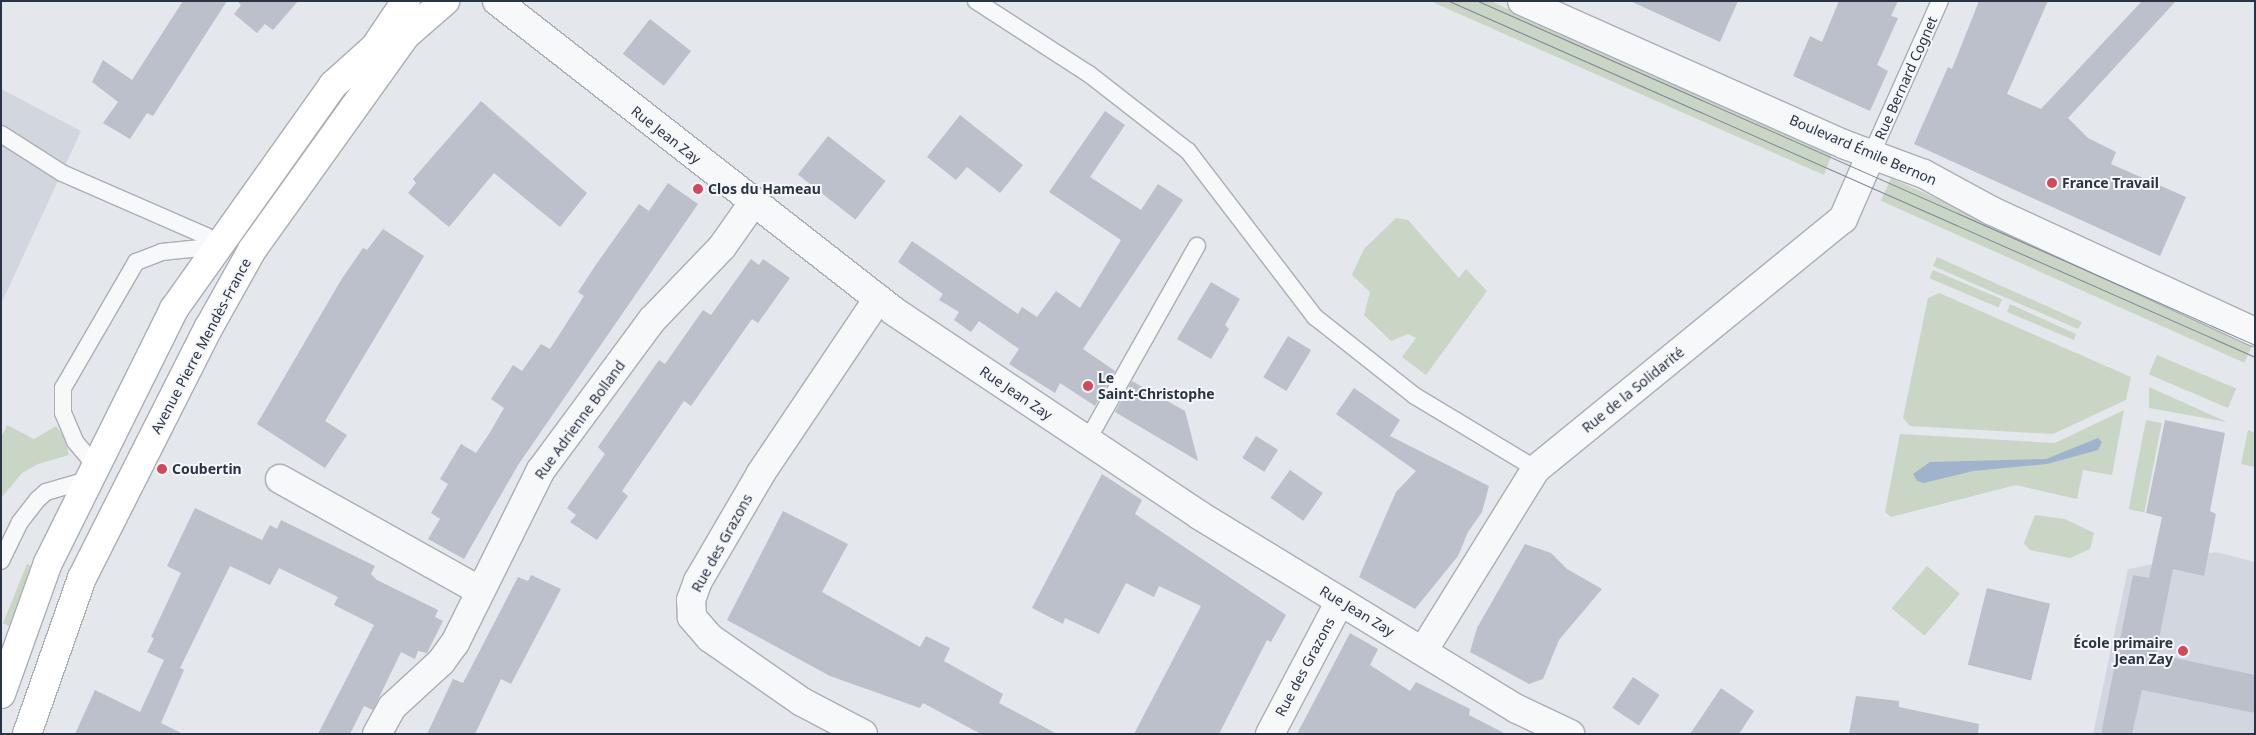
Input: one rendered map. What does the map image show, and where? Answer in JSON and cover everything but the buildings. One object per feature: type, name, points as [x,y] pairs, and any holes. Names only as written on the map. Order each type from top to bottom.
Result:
[{"type":"street","points":[[1,694],[48,563],[91,472],[174,309],[333,86],[375,47],[406,1]]},
{"type":"street","name":"Avenue Pierre Mendès-France","points":[[27,734],[82,578],[247,259],[406,36],[445,1]]},
{"type":"street","name":"Rue Jean Zay","points":[[497,1],[878,299],[1087,441],[1423,652],[1517,709],[1570,734]]},
{"type":"street","name":"Boulevard Émile Bernon","points":[[1522,1],[1871,155],[1924,174],[1992,211],[2255,332]]},
{"type":"street","name":"Rue de la Solidarité","points":[[1423,652],[1536,469],[1843,219],[1871,155]]},
{"type":"street","name":"Rue Adrienne Bolland","points":[[377,734],[392,707],[441,662],[480,591],[540,470],[652,320],[722,247],[753,203]]},
{"type":"street","name":"Rue des Grazons","points":[[863,734],[802,702],[710,638],[692,616],[691,600],[698,581],[761,474],[878,299]]},
{"type":"street","points":[[280,479],[480,591]]},
{"type":"street","name":"Rue des Grazons","points":[[1270,734],[1340,600]]},
{"type":"lane","points":[[976,1],[1096,80],[1188,151],[1315,317],[1415,396],[1536,469]]},
{"type":"lane","name":"Rue Bernard Cognet","points":[[1871,155],[1940,1]]},
{"type":"lane","points":[[1,134],[62,173],[206,236],[220,246]]},
{"type":"lane","points":[[1,561],[20,522],[37,500],[46,492],[91,472],[63,413],[63,388],[136,262],[162,252],[220,246]]},
{"type":"lane","points":[[1087,441],[1197,246]]},
{"type":"shaded area","points":[[1,89],[81,131],[1,304]]},
{"type":"shaded area","name":"École primaire Jean Zay","points":[[2216,552],[2255,562],[2255,734],[2093,734],[2128,569]]},
{"type":"green space","points":[[1430,1],[1490,1],[1833,151],[1824,175]]},
{"type":"green space","points":[[1891,178],[2255,340],[2244,363],[1881,201]]},
{"type":"green space","points":[[1396,218],[1408,220],[1459,278],[1466,269],[1487,291],[1426,375],[1402,357],[1416,338],[1408,334],[1391,341],[1364,315],[1370,292],[1352,275],[1364,249]]},
{"type":"green space","points":[[1937,257],[2082,322],[2078,329],[1933,266]]},
{"type":"green space","points":[[1933,270],[2002,299],[1999,308],[1929,278]]},
{"type":"green space","points":[[1939,293],[2131,377],[2126,400],[2053,434],[1910,426],[1903,418],[1928,298]]},
{"type":"green space","points":[[2010,304],[2076,334],[2074,340],[2007,312]]},
{"type":"green space","points":[[2157,355],[2236,389],[2228,408],[2149,374]]},
{"type":"green space","points":[[2149,387],[2227,422],[2149,408]]},
{"type":"green space","points":[[2124,410],[2112,475],[2083,470],[2077,499],[2016,485],[1891,517],[1885,512],[1900,434],[2055,443]]},
{"type":"green space","points":[[2146,420],[2162,423],[2144,512],[2129,509]]},
{"type":"green space","points":[[7,425],[34,439],[56,426],[65,438],[69,455],[38,464],[22,473],[1,498],[1,438]]},
{"type":"green space","points":[[2248,430],[2255,433],[2255,467],[2241,464]]},
{"type":"green space","points":[[2035,515],[2065,519],[2094,533],[2090,549],[2070,558],[2030,550],[2024,543]]},
{"type":"green space","points":[[27,564],[37,568],[13,627],[3,623]]},
{"type":"green space","points":[[1927,566],[1960,594],[1925,636],[1892,608]]},
{"type":"water","points":[[2098,438],[2102,442],[2098,450],[2047,464],[1973,471],[1924,483],[1917,481],[1913,474],[1930,462],[2046,459]]},
{"type":"tram line","points":[[1449,1],[2255,357]]},
{"type":"tram line","points":[[1478,1],[2255,345]]},
{"type":"place","name":"France Travail","points":[[2052,183]]},
{"type":"place","name":"Clos du Hameau","points":[[698,189]]},
{"type":"place","name":"Le Saint-Christophe","points":[[1088,386]]},
{"type":"place","name":"Coubertin","points":[[162,469]]},
{"type":"place","name":"École primaire Jean Zay","points":[[2183,651]]}]
